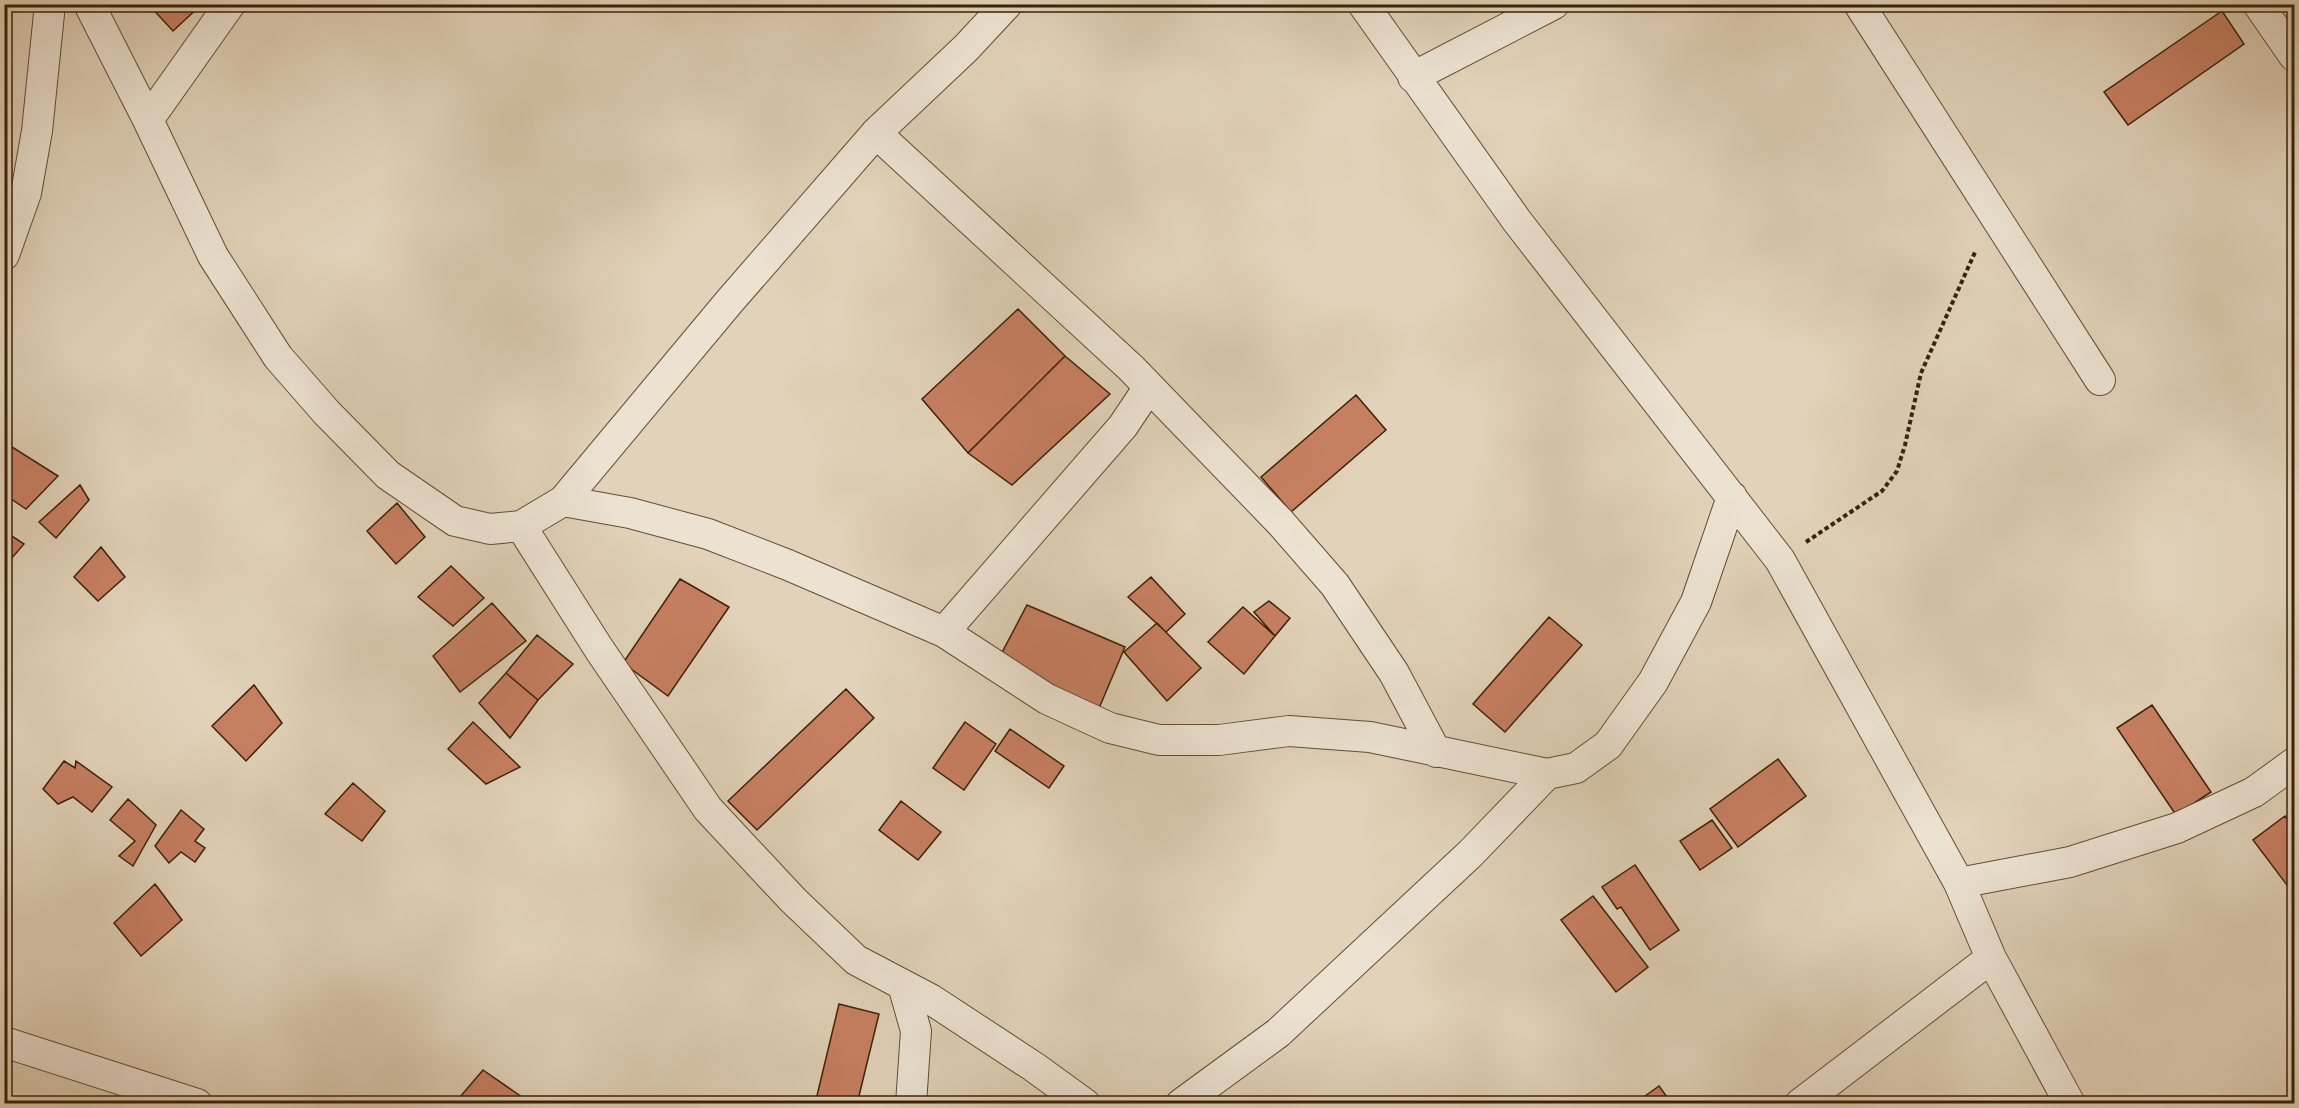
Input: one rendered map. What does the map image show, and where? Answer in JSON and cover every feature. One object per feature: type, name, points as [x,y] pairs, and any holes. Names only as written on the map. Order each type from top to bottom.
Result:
[{"type":"street","points":[[4,255],[28,183],[37,131],[50,4]]},
{"type":"street","points":[[89,4],[213,256],[278,357],[327,413],[388,475],[455,521],[489,529],[521,526],[563,501],[729,302],[876,133],[966,48],[1006,4]]},
{"type":"street","points":[[148,120],[230,4]]},
{"type":"street","points":[[1363,4],[1517,221],[1780,560],[1959,883],[1991,958],[2070,1104]]},
{"type":"street","points":[[1413,77],[1554,4]]},
{"type":"street","points":[[1859,4],[2100,380]]},
{"type":"street","points":[[2258,4],[2295,56]]},
{"type":"street","points":[[876,133],[1149,387],[1281,523],[1335,585],[1394,673],[1436,752]]},
{"type":"street","points":[[944,632],[1123,426],[1149,387]]},
{"type":"street","points":[[563,501],[630,513],[708,534],[788,565],[944,632],[1047,699],[1110,728],[1159,740],[1219,740],[1288,731],[1370,737],[1547,774],[1576,768],[1608,745],[1653,682],[1696,602],[1732,497]]},
{"type":"street","points":[[521,526],[599,649],[708,809],[793,900],[856,960],[932,1000],[1034,1067],[1085,1104]]},
{"type":"street","points":[[1959,883],[2070,862],[2177,828],[2254,792],[2295,763]]},
{"type":"street","points":[[1181,1104],[1278,1033],[1470,854],[1547,774]]},
{"type":"street","points":[[1800,1104],[1991,958]]},
{"type":"street","points":[[903,985],[916,1031],[911,1104]]},
{"type":"street","points":[[4,1042],[198,1104]]},
{"type":"path","points":[[1780,560],[1882,491],[1897,471],[1905,446],[1921,373],[1993,213]]},
{"type":"building","points":[[148,4],[202,4],[173,31]]},
{"type":"building","points":[[2222,11],[2244,44],[2128,125],[2104,92]]},
{"type":"building","points":[[1018,309],[1065,356],[968,453],[922,399]]},
{"type":"building","points":[[1065,356],[1110,394],[1012,485],[968,453]]},
{"type":"building","points":[[1356,395],[1386,430],[1291,512],[1261,477]]},
{"type":"building","points":[[4,442],[58,476],[26,509],[4,494]]},
{"type":"building","points":[[80,485],[89,500],[56,538],[39,522]]},
{"type":"building","points":[[397,503],[425,537],[396,564],[367,531]]},
{"type":"building","points":[[4,531],[24,544],[4,567]]},
{"type":"building","points":[[101,547],[125,577],[98,601],[74,577]]},
{"type":"building","points":[[451,566],[484,598],[453,626],[418,597]]},
{"type":"building","points":[[1151,577],[1185,614],[1166,632],[1128,597]]},
{"type":"building","points":[[680,579],[729,607],[668,696],[623,663]]},
{"type":"building","points":[[1269,601],[1290,618],[1275,636],[1254,612]]},
{"type":"building","points":[[492,603],[526,641],[460,692],[433,656]]},
{"type":"building","points":[[1027,605],[1125,647],[1097,713],[998,660]]},
{"type":"building","points":[[1243,607],[1275,636],[1244,674],[1208,642]]},
{"type":"building","points":[[1549,617],[1582,645],[1505,732],[1473,704]]},
{"type":"building","points":[[1157,623],[1201,668],[1167,701],[1124,652]]},
{"type":"building","points":[[537,635],[573,664],[538,700],[506,673]]},
{"type":"building","points":[[506,673],[538,700],[510,738],[479,703]]},
{"type":"building","points":[[254,685],[282,723],[246,761],[212,726]]},
{"type":"building","points":[[846,689],[874,718],[757,830],[728,801]]},
{"type":"building","points":[[2152,705],[2211,792],[2176,815],[2117,728]]},
{"type":"building","points":[[473,722],[520,767],[486,784],[448,749]]},
{"type":"building","points":[[965,722],[996,744],[964,790],[933,768]]},
{"type":"building","points":[[1010,729],[1064,766],[1049,788],[995,751]]},
{"type":"building","points":[[1778,759],[1806,796],[1738,847],[1710,809]]},
{"type":"building","points":[[64,761],[75,768],[76,761],[112,787],[92,812],[73,797],[58,804],[43,789]]},
{"type":"building","points":[[353,783],[385,811],[362,841],[325,814]]},
{"type":"building","points":[[128,799],[156,825],[133,866],[119,856],[135,841],[110,820]]},
{"type":"building","points":[[901,801],[941,832],[918,860],[879,830]]},
{"type":"building","points":[[181,810],[204,829],[195,841],[205,848],[195,862],[181,852],[169,863],[155,846]]},
{"type":"building","points":[[2285,816],[2294,828],[2293,893],[2253,840]]},
{"type":"building","points":[[1712,820],[1732,848],[1700,870],[1680,841]]},
{"type":"building","points":[[1635,865],[1679,930],[1650,950],[1621,907],[1617,909],[1602,887]]},
{"type":"building","points":[[155,884],[182,920],[141,956],[114,923]]},
{"type":"building","points":[[1593,896],[1648,967],[1616,992],[1561,920]]},
{"type":"building","points":[[839,1004],[879,1014],[857,1104],[815,1104]]},
{"type":"building","points":[[483,1070],[532,1104],[454,1104]]},
{"type":"building","points":[[1659,1086],[1672,1104],[1634,1104]]}]
